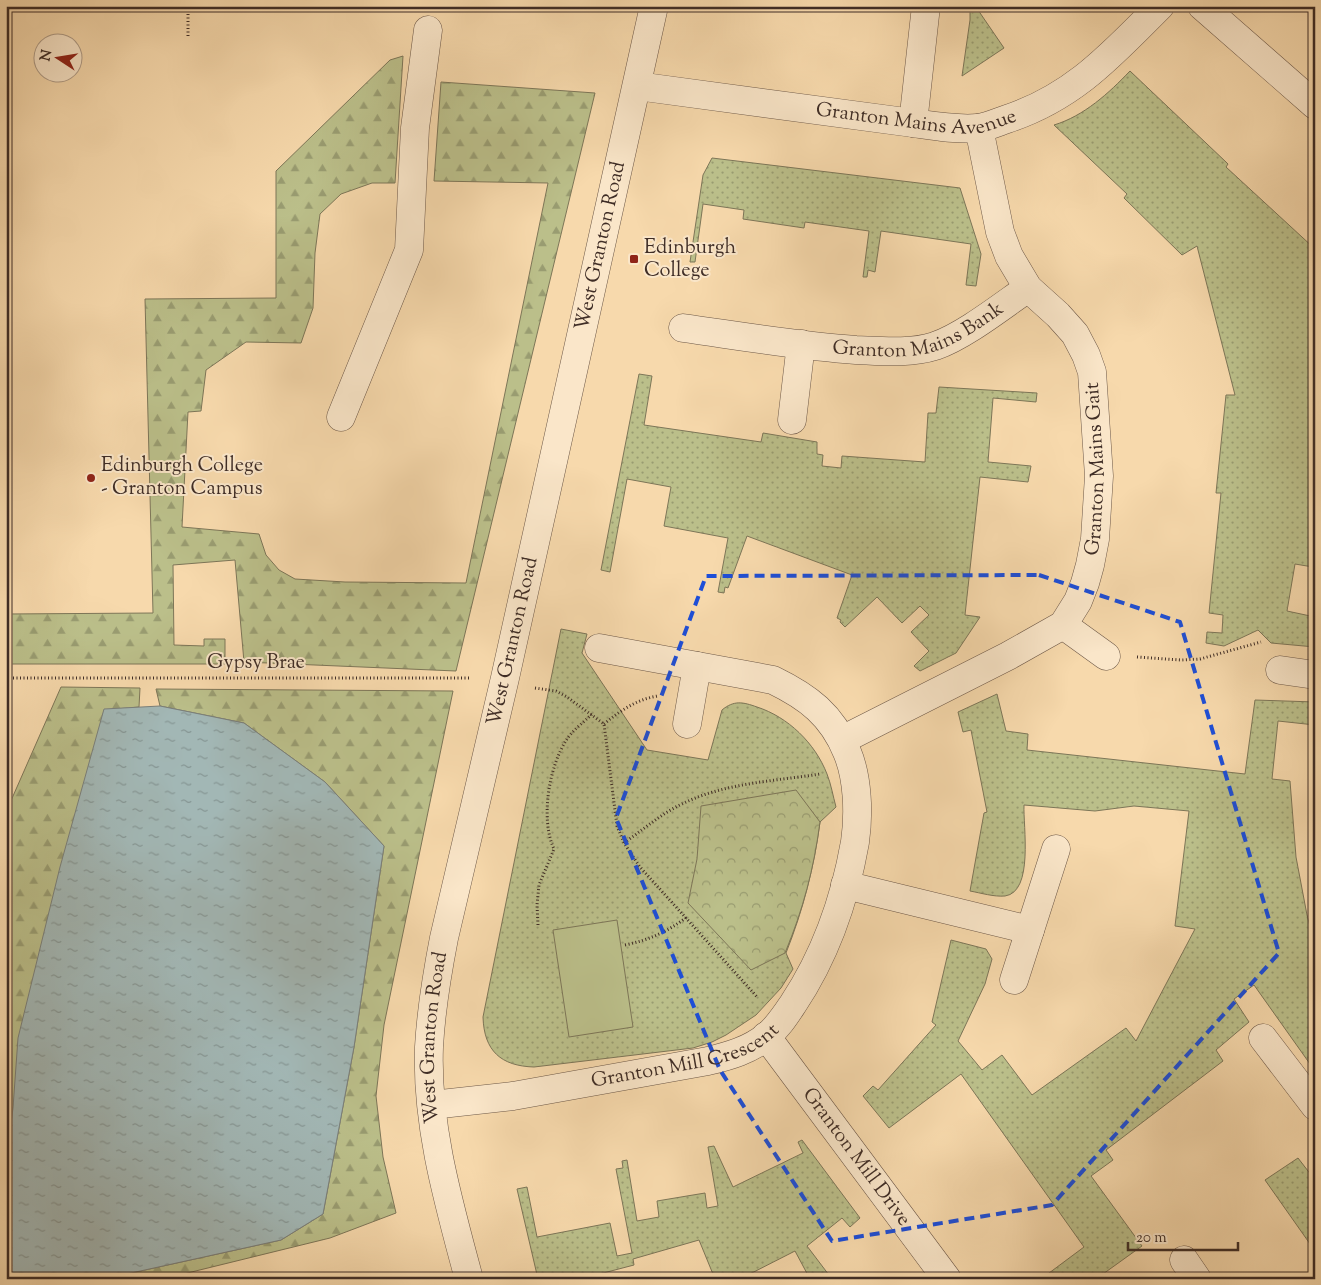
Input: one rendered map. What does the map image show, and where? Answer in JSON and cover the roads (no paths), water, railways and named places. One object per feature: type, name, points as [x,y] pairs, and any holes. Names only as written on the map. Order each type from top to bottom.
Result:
[{"type":"street","name":"West Granton Road","points":[[469,1279],[440,1162],[432,1105],[429,1047],[437,974],[505,678],[654,6]]},
{"type":"street","points":[[913,123],[926,6]]},
{"type":"street","name":"Granton Mains Avenue","points":[[637,86],[913,123],[954,128],[979,128],[1026,113],[1069,90],[1097,68],[1160,6]]},
{"type":"street","points":[[1202,6],[1315,105]]},
{"type":"street","points":[[341,417],[408,250],[415,128],[428,30]]},
{"type":"street","name":"Granton Mains Gait","points":[[842,740],[1008,656],[1063,624],[1078,601],[1086,583],[1095,539],[1099,476],[1092,372],[1075,334],[1058,315],[1028,288],[1015,268],[1000,232],[979,128]]},
{"type":"street","name":"Granton Mains Bank","points":[[683,328],[801,344],[885,351],[915,350],[934,346],[968,329],[1028,288]]},
{"type":"street","name":"Granton Mains Bank","points":[[792,420],[801,344]]},
{"type":"street","points":[[1063,624],[1106,656]]},
{"type":"street","name":"Granton Mill Crescent","points":[[432,1105],[513,1096],[708,1061],[730,1056],[750,1048],[773,1030],[801,992],[819,958],[834,921],[855,841],[857,818],[853,769],[842,740],[825,716],[797,692],[773,680],[599,648]]},
{"type":"street","points":[[687,724],[697,666]]},
{"type":"street","points":[[1280,670],[1315,675]]},
{"type":"street","points":[[1014,980],[1056,849]]},
{"type":"street","points":[[845,884],[1030,930]]},
{"type":"street","name":"Granton Mill Drive","points":[[773,1030],[947,1279]]},
{"type":"street","points":[[1263,1038],[1315,1106]]},
{"type":"water","points":[[160,706],[244,723],[325,782],[384,846],[354,1047],[323,1214],[281,1240],[104,1279],[17,1279],[6,1272],[6,1162],[13,1108],[18,1038],[60,867],[104,709]]},
{"type":"place","name":"Edinburgh College","points":[[634,259]]},
{"type":"place","name":"Edinburgh College - Granton Campus","points":[[91,478]]}]
